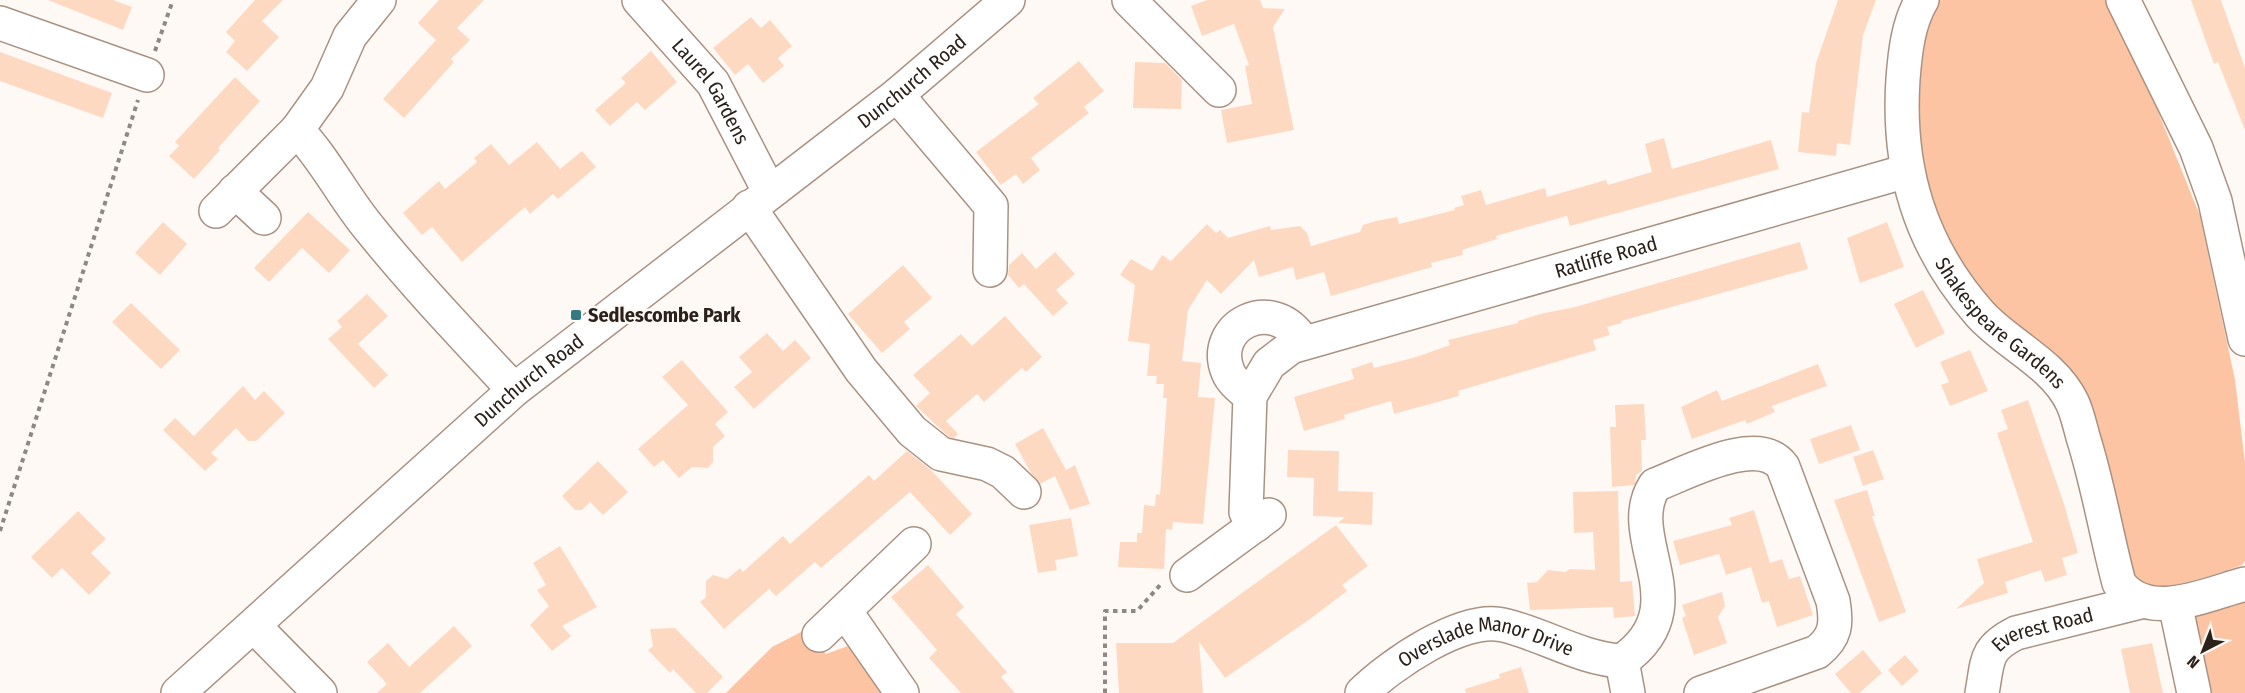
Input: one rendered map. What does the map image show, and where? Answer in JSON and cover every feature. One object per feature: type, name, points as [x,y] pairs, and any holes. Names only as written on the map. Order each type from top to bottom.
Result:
[{"type":"main road","points":[[264,218],[225,201],[297,130],[327,88],[350,36],[379,0]]},
{"type":"main road","name":"Laurel Gardens","points":[[639,0],[713,83],[759,199],[861,370],[912,431],[941,454],[987,464],[1003,472],[1024,492]]},
{"type":"main road","name":"Dunchurch Road","points":[[178,693],[514,390],[897,94],[1008,0]]},
{"type":"main road","points":[[1129,0],[1219,90]]},
{"type":"main road","name":"Shakespeare Gardens","points":[[1922,0],[1905,51],[1900,129],[1907,171],[1926,232],[1952,279],[1982,316],[2056,379],[2072,402],[2088,451],[2119,583],[2127,594],[2140,602]]},
{"type":"main road","points":[[2123,0],[2196,148],[2215,201],[2245,339]]},
{"type":"main road","points":[[0,23],[147,75]]},
{"type":"main road","points":[[897,94],[991,206],[990,270]]},
{"type":"main road","points":[[297,130],[317,151],[356,212],[388,253],[514,390]]},
{"type":"main road","name":"Ratliffe Road","points":[[1187,575],[1262,520],[1246,512],[1250,396],[1269,364],[1285,351],[1303,342],[1907,171]]},
{"type":"main road","points":[[1250,396],[1233,382],[1225,362],[1228,341],[1233,332],[1250,319],[1270,317],[1289,324],[1303,342]]},
{"type":"main road","points":[[1628,693],[1622,661],[1637,651],[1652,627],[1659,591],[1644,523],[1645,506],[1655,485],[1747,452],[1766,454],[1779,461],[1783,467],[1833,601],[1836,620],[1829,642],[1816,652],[1701,693]]},
{"type":"main road","points":[[819,635],[914,544]]},
{"type":"main road","points":[[2140,602],[2175,603],[2245,584]]},
{"type":"main road","name":"Everest Road","points":[[1982,693],[1989,656],[1998,642],[2016,633],[2140,602]]},
{"type":"main road","points":[[2175,603],[2193,693]]},
{"type":"main road","points":[[844,610],[902,693]]},
{"type":"main road","name":"Overslade Manor Drive","points":[[1362,693],[1400,662],[1439,640],[1474,626],[1492,623],[1596,657],[1622,661]]},
{"type":"main road","points":[[254,626],[320,693]]},
{"type":"path","points":[[0,531],[173,0]]},
{"type":"path","points":[[1105,693],[1105,611],[1137,611],[1178,564],[1187,575]]},
{"type":"shaded area","points":[[1939,0],[2105,0],[2141,69],[2200,216],[2235,380],[2245,463],[2245,561],[2242,565],[2211,576],[2158,589],[2136,582],[2090,419],[1982,301],[1944,241],[1919,167],[1915,58],[1930,15]]},
{"type":"shaded area","points":[[2245,597],[2245,693],[2203,693],[2191,620],[2200,608]]},
{"type":"shaded area","points":[[805,630],[826,654],[848,646],[882,693],[726,693],[772,647]]},
{"type":"building","points":[[48,0],[113,0],[132,7],[123,30]]},
{"type":"building","points":[[255,0],[283,0],[262,21],[279,37],[247,71],[226,52],[235,41],[226,32]]},
{"type":"building","points":[[439,0],[484,0],[457,28],[470,40],[451,59],[454,62],[404,118],[383,99],[436,40],[418,23]]},
{"type":"building","points":[[1207,0],[1260,0],[1263,8],[1285,9],[1273,27],[1294,130],[1227,143],[1221,110],[1252,104],[1245,66],[1249,65],[1234,24],[1202,36],[1191,6]]},
{"type":"building","points":[[1838,0],[1876,0],[1863,35],[1850,145],[1837,143],[1836,156],[1798,152],[1802,112],[1809,113],[1816,63]]},
{"type":"building","points":[[2191,0],[2221,0],[2245,68],[2245,130],[2218,62],[2214,64]]},
{"type":"building","points":[[751,17],[761,28],[770,20],[792,46],[778,58],[784,66],[763,83],[748,64],[735,75],[713,48]]},
{"type":"building","points":[[651,51],[677,82],[645,110],[637,102],[610,126],[595,110],[626,83],[621,78]]},
{"type":"building","points":[[0,52],[112,93],[103,118],[0,81]]},
{"type":"building","points":[[1079,61],[1104,91],[1084,107],[1089,113],[1031,158],[1040,170],[1023,184],[1016,174],[1001,185],[976,152],[1039,104],[1033,98]]},
{"type":"building","points":[[1135,62],[1165,63],[1182,80],[1181,109],[1133,108]]},
{"type":"building","points":[[235,77],[260,101],[194,179],[169,156],[179,146],[175,142]]},
{"type":"building","points":[[1664,138],[1672,169],[1771,140],[1779,169],[1570,226],[1567,216],[1496,236],[1497,239],[1462,250],[1463,255],[1431,263],[1432,267],[1331,296],[1324,272],[1296,280],[1293,267],[1259,277],[1254,260],[1221,294],[1207,280],[1188,310],[1182,361],[1201,363],[1198,397],[1215,398],[1203,524],[1173,522],[1172,530],[1166,529],[1164,569],[1118,567],[1120,542],[1137,542],[1137,533],[1142,533],[1144,505],[1155,506],[1156,494],[1160,495],[1167,398],[1163,398],[1164,384],[1156,384],[1157,376],[1147,376],[1150,344],[1128,341],[1135,285],[1120,275],[1131,259],[1152,271],[1162,255],[1171,261],[1207,224],[1216,233],[1220,230],[1228,238],[1270,226],[1271,230],[1300,226],[1307,233],[1311,246],[1360,232],[1363,225],[1376,221],[1397,217],[1399,224],[1455,210],[1454,208],[1464,205],[1461,196],[1481,190],[1486,205],[1545,188],[1547,197],[1606,180],[1608,185],[1652,172],[1645,144]]},
{"type":"building","points":[[537,142],[560,169],[582,151],[596,167],[558,199],[553,194],[530,214],[525,207],[462,262],[432,227],[422,235],[403,213],[439,181],[445,189],[477,162],[474,158],[491,144],[509,165]]},
{"type":"building","points":[[308,212],[350,250],[329,273],[302,248],[269,282],[254,268]]},
{"type":"building","points":[[163,222],[187,244],[160,275],[135,253]]},
{"type":"building","points":[[1887,222],[1904,267],[1860,283],[1847,238]]},
{"type":"building","points":[[1800,242],[1808,269],[1621,321],[1622,323],[1607,327],[1610,335],[1593,340],[1596,350],[1458,391],[1459,396],[1394,414],[1391,401],[1344,415],[1345,419],[1304,431],[1294,397],[1354,379],[1351,369],[1372,362],[1374,368],[1416,357],[1450,345],[1448,340],[1518,323],[1518,321],[1540,314],[1575,307]]},
{"type":"building","points":[[1055,252],[1075,274],[1056,290],[1068,303],[1053,316],[1024,284],[1019,288],[1008,275],[1009,265],[1022,253],[1036,269]]},
{"type":"building","points":[[903,265],[932,298],[904,322],[910,329],[882,353],[848,314]]},
{"type":"building","points":[[1923,290],[1945,333],[1916,348],[1894,304]]},
{"type":"building","points":[[367,294],[388,316],[358,344],[388,375],[374,388],[328,339],[342,327],[337,321]]},
{"type":"building","points":[[131,303],[180,350],[161,369],[112,322]]},
{"type":"building","points":[[1005,316],[1042,357],[1026,372],[1022,368],[984,402],[977,394],[946,421],[958,434],[954,438],[949,437],[916,406],[930,393],[913,375],[961,334],[972,346]]},
{"type":"building","points":[[767,333],[783,351],[795,340],[811,358],[754,409],[734,387],[752,372],[739,357]]},
{"type":"building","points":[[1970,350],[1988,391],[1950,406],[1941,385],[1949,382],[1940,362]]},
{"type":"building","points":[[682,360],[728,412],[715,424],[725,436],[713,447],[713,462],[708,468],[692,467],[679,478],[663,460],[654,467],[638,449],[688,405],[662,377]]},
{"type":"building","points":[[1818,364],[1827,386],[1772,406],[1775,412],[1747,424],[1745,420],[1692,439],[1681,407],[1717,390],[1722,401]]},
{"type":"building","points":[[243,386],[255,400],[264,391],[285,413],[256,441],[248,441],[236,428],[211,453],[218,459],[205,471],[163,430],[175,418],[194,436]]},
{"type":"building","points":[[2028,400],[2064,504],[2078,553],[2062,558],[2067,575],[2045,582],[2041,570],[2005,582],[2008,593],[1956,609],[1984,583],[1977,559],[2033,542],[1997,433],[2008,429],[2001,410]]},
{"type":"building","points":[[1644,404],[1646,440],[1641,440],[1642,471],[1636,475],[1635,485],[1612,487],[1610,427],[1616,427],[1615,405]]},
{"type":"building","points":[[1851,425],[1860,450],[1819,464],[1810,439]]},
{"type":"building","points":[[1043,428],[1066,470],[1075,465],[1090,504],[1070,510],[1055,476],[1040,484],[1031,473],[1015,444]]},
{"type":"building","points":[[1288,450],[1339,451],[1338,491],[1373,492],[1372,525],[1338,523],[1345,517],[1313,516],[1314,478],[1287,477]]},
{"type":"building","points":[[1873,450],[1884,479],[1863,486],[1853,457]]},
{"type":"building","points":[[907,451],[930,469],[972,514],[950,535],[910,492],[821,568],[815,562],[776,596],[769,589],[724,629],[700,602],[706,597],[706,581],[713,575],[727,579],[740,568],[743,572],[783,536],[790,544],[869,475],[874,481]]},
{"type":"building","points":[[598,461],[628,492],[603,515],[590,502],[582,510],[575,510],[562,496]]},
{"type":"building","points":[[1867,490],[1875,516],[1872,516],[1906,612],[1879,622],[1834,500]]},
{"type":"building","points":[[1618,491],[1620,582],[1632,581],[1635,616],[1614,618],[1613,607],[1530,610],[1527,583],[1537,582],[1548,570],[1565,572],[1570,569],[1595,570],[1593,532],[1574,533],[1573,492]]},
{"type":"building","points":[[1754,510],[1770,563],[1782,559],[1789,579],[1800,576],[1813,615],[1777,627],[1769,601],[1762,603],[1751,567],[1726,575],[1719,554],[1680,565],[1673,541],[1732,525],[1729,518]]},
{"type":"building","points":[[78,511],[106,539],[91,553],[111,573],[89,595],[62,568],[52,578],[31,557]]},
{"type":"building","points":[[1071,518],[1078,556],[1055,560],[1057,570],[1038,573],[1029,525]]},
{"type":"building","points":[[1336,525],[1368,566],[1342,585],[1347,591],[1225,678],[1199,642],[1203,693],[1119,693],[1116,643],[1173,643]]},
{"type":"building","points":[[560,546],[597,607],[562,626],[571,636],[552,651],[530,625],[549,606],[537,590],[546,585],[533,563]]},
{"type":"building","points":[[928,565],[964,607],[956,614],[1007,672],[1001,677],[1015,693],[961,693],[929,658],[937,650],[891,597]]},
{"type":"building","points":[[1722,592],[1725,606],[1718,617],[1727,643],[1694,655],[1682,618],[1686,616],[1682,605]]},
{"type":"building","points":[[454,626],[472,646],[420,693],[377,693],[387,684],[367,662],[388,643],[409,667]]},
{"type":"building","points":[[675,628],[723,677],[707,693],[696,693],[673,669],[670,673],[648,650],[653,646],[650,629]]},
{"type":"building","points":[[2152,643],[2163,693],[2130,693],[2121,649]]},
{"type":"building","points":[[1863,650],[1882,673],[1859,693],[1851,693],[1835,674]]},
{"type":"building","points":[[1905,655],[1919,671],[1902,686],[1888,670]]},
{"type":"building","points":[[1521,667],[1529,693],[1466,693],[1465,689],[1500,678],[1499,674]]},
{"type":"place","name":"Sedlescombe Park","points":[[576,315]]}]
